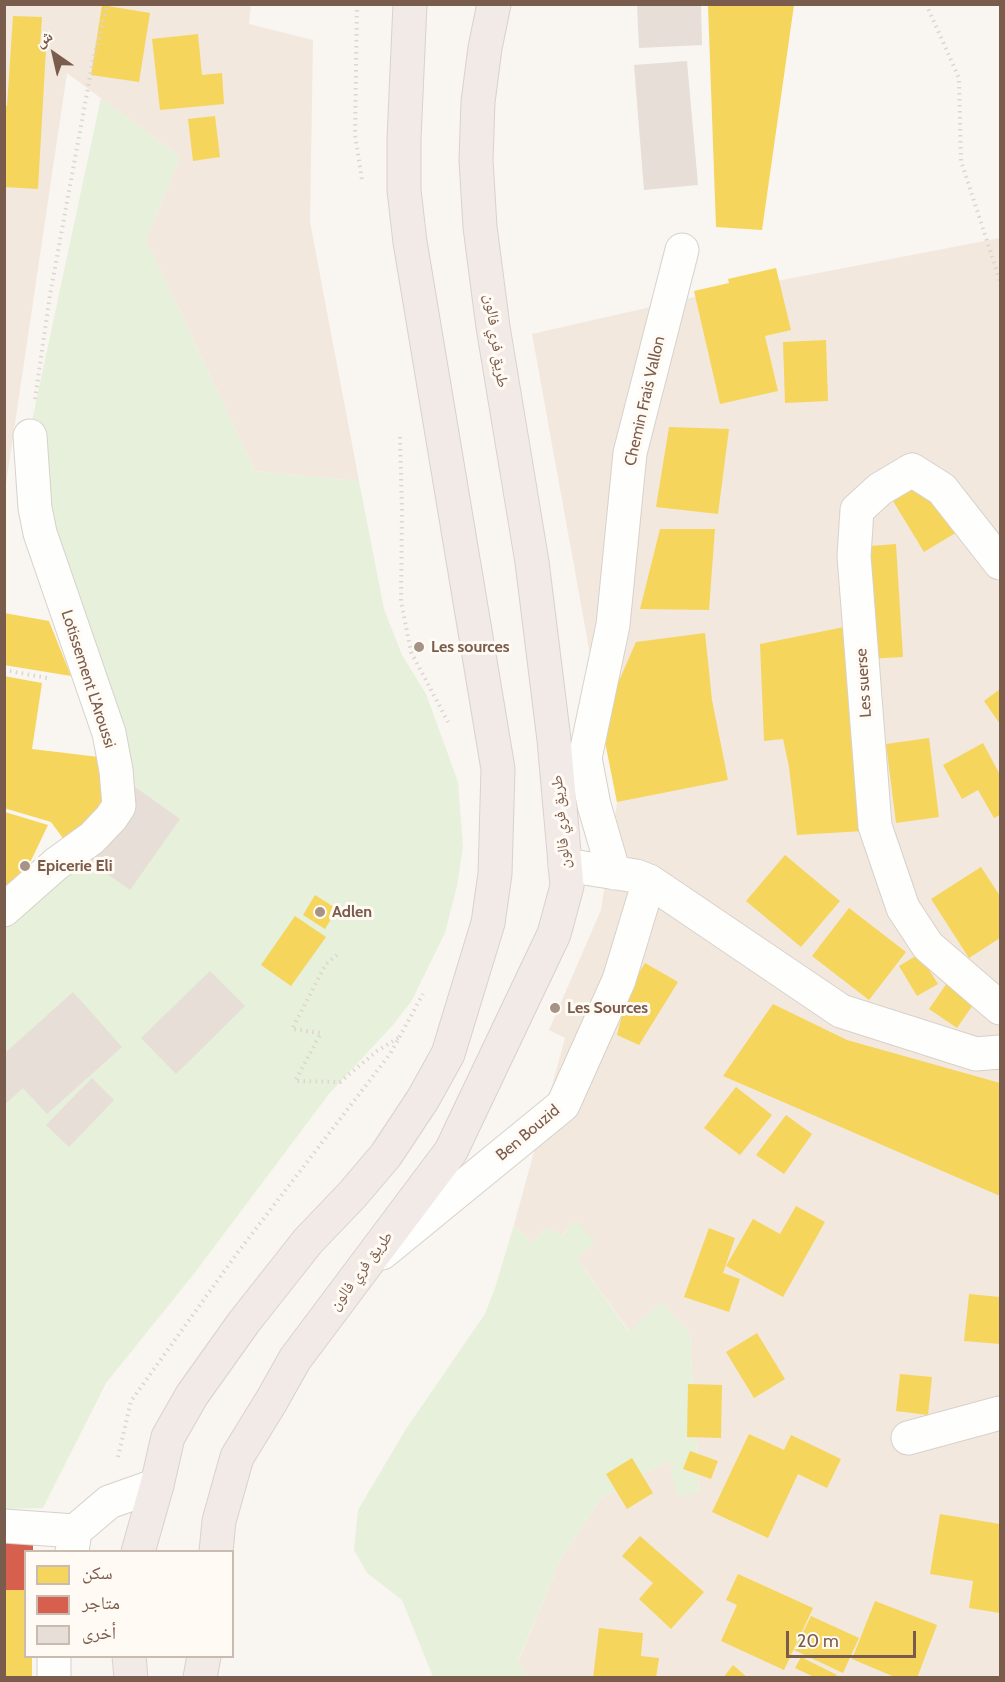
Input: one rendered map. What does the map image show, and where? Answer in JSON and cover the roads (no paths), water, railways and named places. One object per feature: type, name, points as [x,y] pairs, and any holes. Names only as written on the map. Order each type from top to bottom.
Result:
[{"type":"highway","points":[[138,1550],[168,1437],[192,1395],[244,1322],[308,1241],[386,1155],[423,1099],[448,1054],[488,923],[495,874],[498,769],[410,242],[404,190],[410,4]]},
{"type":"highway","name":"طريق فري فالون","points":[[216,1550],[219,1521],[237,1457],[295,1359],[451,1151],[554,934],[567,886],[554,740],[532,562],[493,327],[480,227],[476,160],[478,102],[494,4]]},
{"type":"highway","points":[[129,1658],[131,1677]]},
{"type":"highway","points":[[200,1677],[204,1658]]},
{"type":"street","name":"Chemin Frais Vallon","points":[[614,873],[594,805],[585,758],[613,625],[630,453],[682,250]]},
{"type":"street","name":"Lotissement L'Aroussi","points":[[4,910],[56,864],[92,838],[119,806],[116,770],[109,734],[40,533],[35,508],[30,436]]},
{"type":"street","name":"Les suerse","points":[[1000,563],[942,489],[912,470],[880,489],[857,510],[854,556],[875,826],[903,908],[928,946],[1000,1008]]},
{"type":"street","points":[[565,866],[636,876],[650,881],[841,1011],[976,1054],[1000,1052]]},
{"type":"street","name":"Ben Bouzid","points":[[364,1268],[562,1105],[619,980],[650,881]]},
{"type":"street","points":[[908,1438],[1000,1413]]},
{"type":"street","points":[[4,1526],[73,1541],[109,1502],[157,1485]]},
{"type":"street","points":[[54,1658],[54,1677]]},
{"type":"place","name":"Les sources","points":[[419,647]]},
{"type":"place","name":"Epicerie Eli","points":[[25,866]]},
{"type":"place","name":"Adlen","points":[[320,912]]},
{"type":"place","name":"Les Sources","points":[[555,1008]]}]
